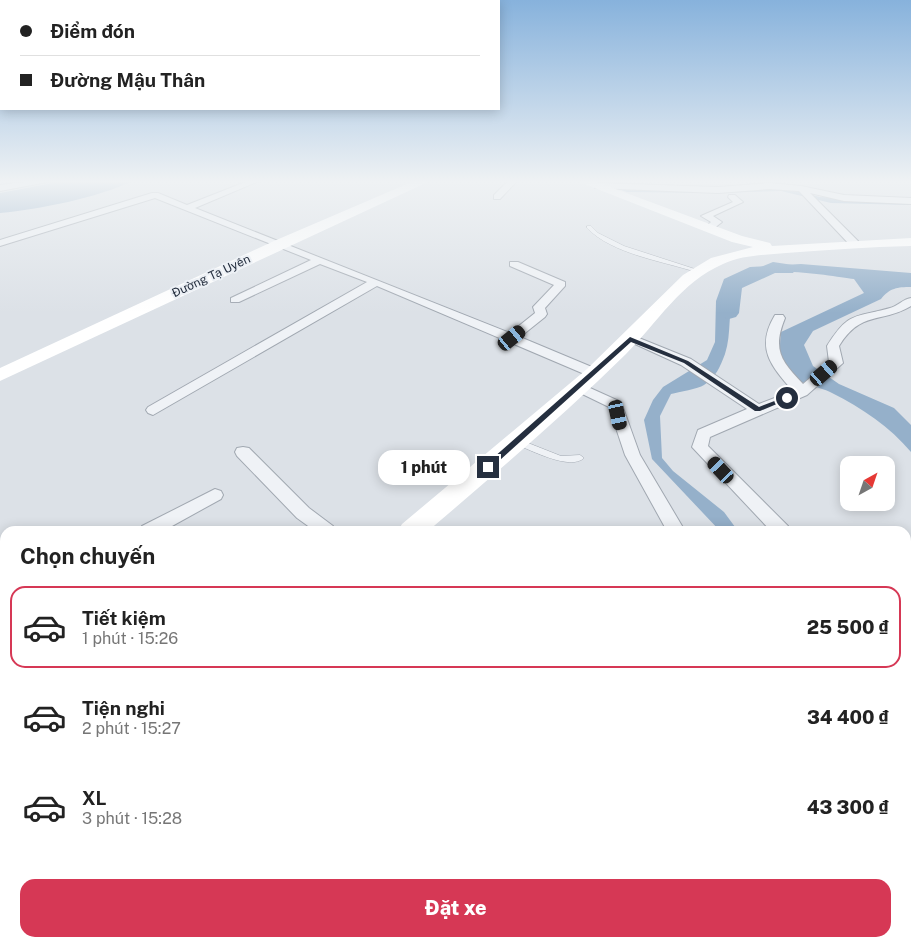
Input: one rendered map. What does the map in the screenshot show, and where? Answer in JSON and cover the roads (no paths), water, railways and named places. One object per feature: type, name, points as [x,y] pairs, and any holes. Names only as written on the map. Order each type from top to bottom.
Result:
[{"type":"main road","name":"Đường Tạ Uyên","points":[[0,375],[322,225]]},
{"type":"main road","points":[[694,225],[710,231],[722,247],[718,260]]},
{"type":"main road","points":[[696,225],[744,246],[784,249],[854,243],[908,247]]},
{"type":"main road","points":[[417,526],[518,442],[579,387],[630,339],[689,277],[744,246]]},
{"type":"street","points":[[0,243],[58,225]]},
{"type":"street","points":[[231,225],[376,282],[594,373]]},
{"type":"street","points":[[710,231],[715,225]]},
{"type":"street","points":[[836,225],[854,243]]},
{"type":"street","points":[[236,300],[319,260]]},
{"type":"street","points":[[512,338],[541,314],[539,307],[561,284],[514,264]]},
{"type":"street","points":[[153,410],[376,282]]},
{"type":"street","points":[[777,526],[700,447],[703,434],[802,392],[836,363],[833,346],[843,330],[854,321],[877,313],[894,311],[911,301]]},
{"type":"street","points":[[779,318],[771,334],[770,346],[778,364],[802,392]]},
{"type":"street","points":[[630,339],[686,362],[758,410]]},
{"type":"street","points":[[579,387],[616,405],[620,426],[631,452],[673,526]]},
{"type":"street","points":[[243,452],[303,513],[320,526]]},
{"type":"street","points":[[157,526],[215,495]]},
{"type":"lane","points":[[589,226],[598,237],[614,244],[698,271]]},
{"type":"lane","points":[[518,442],[560,459],[580,458]]},
{"type":"water","points":[[801,264],[911,273],[911,287],[891,290],[881,299],[813,331],[804,345],[813,366],[839,384],[894,408],[911,425],[911,452],[885,426],[865,412],[826,390],[801,382],[795,378],[785,369],[781,360],[781,332],[864,293],[854,279],[789,272],[771,272],[754,275],[742,281],[735,290],[731,306],[727,346],[723,359],[712,379],[693,389],[671,394],[660,416],[662,458],[673,471],[724,512],[734,526],[715,526],[652,459],[644,420],[653,400],[663,387],[707,360],[715,342],[716,301],[724,279],[750,267]]},
{"type":"waterway","points":[[729,313],[733,285],[773,267],[787,269]]}]
